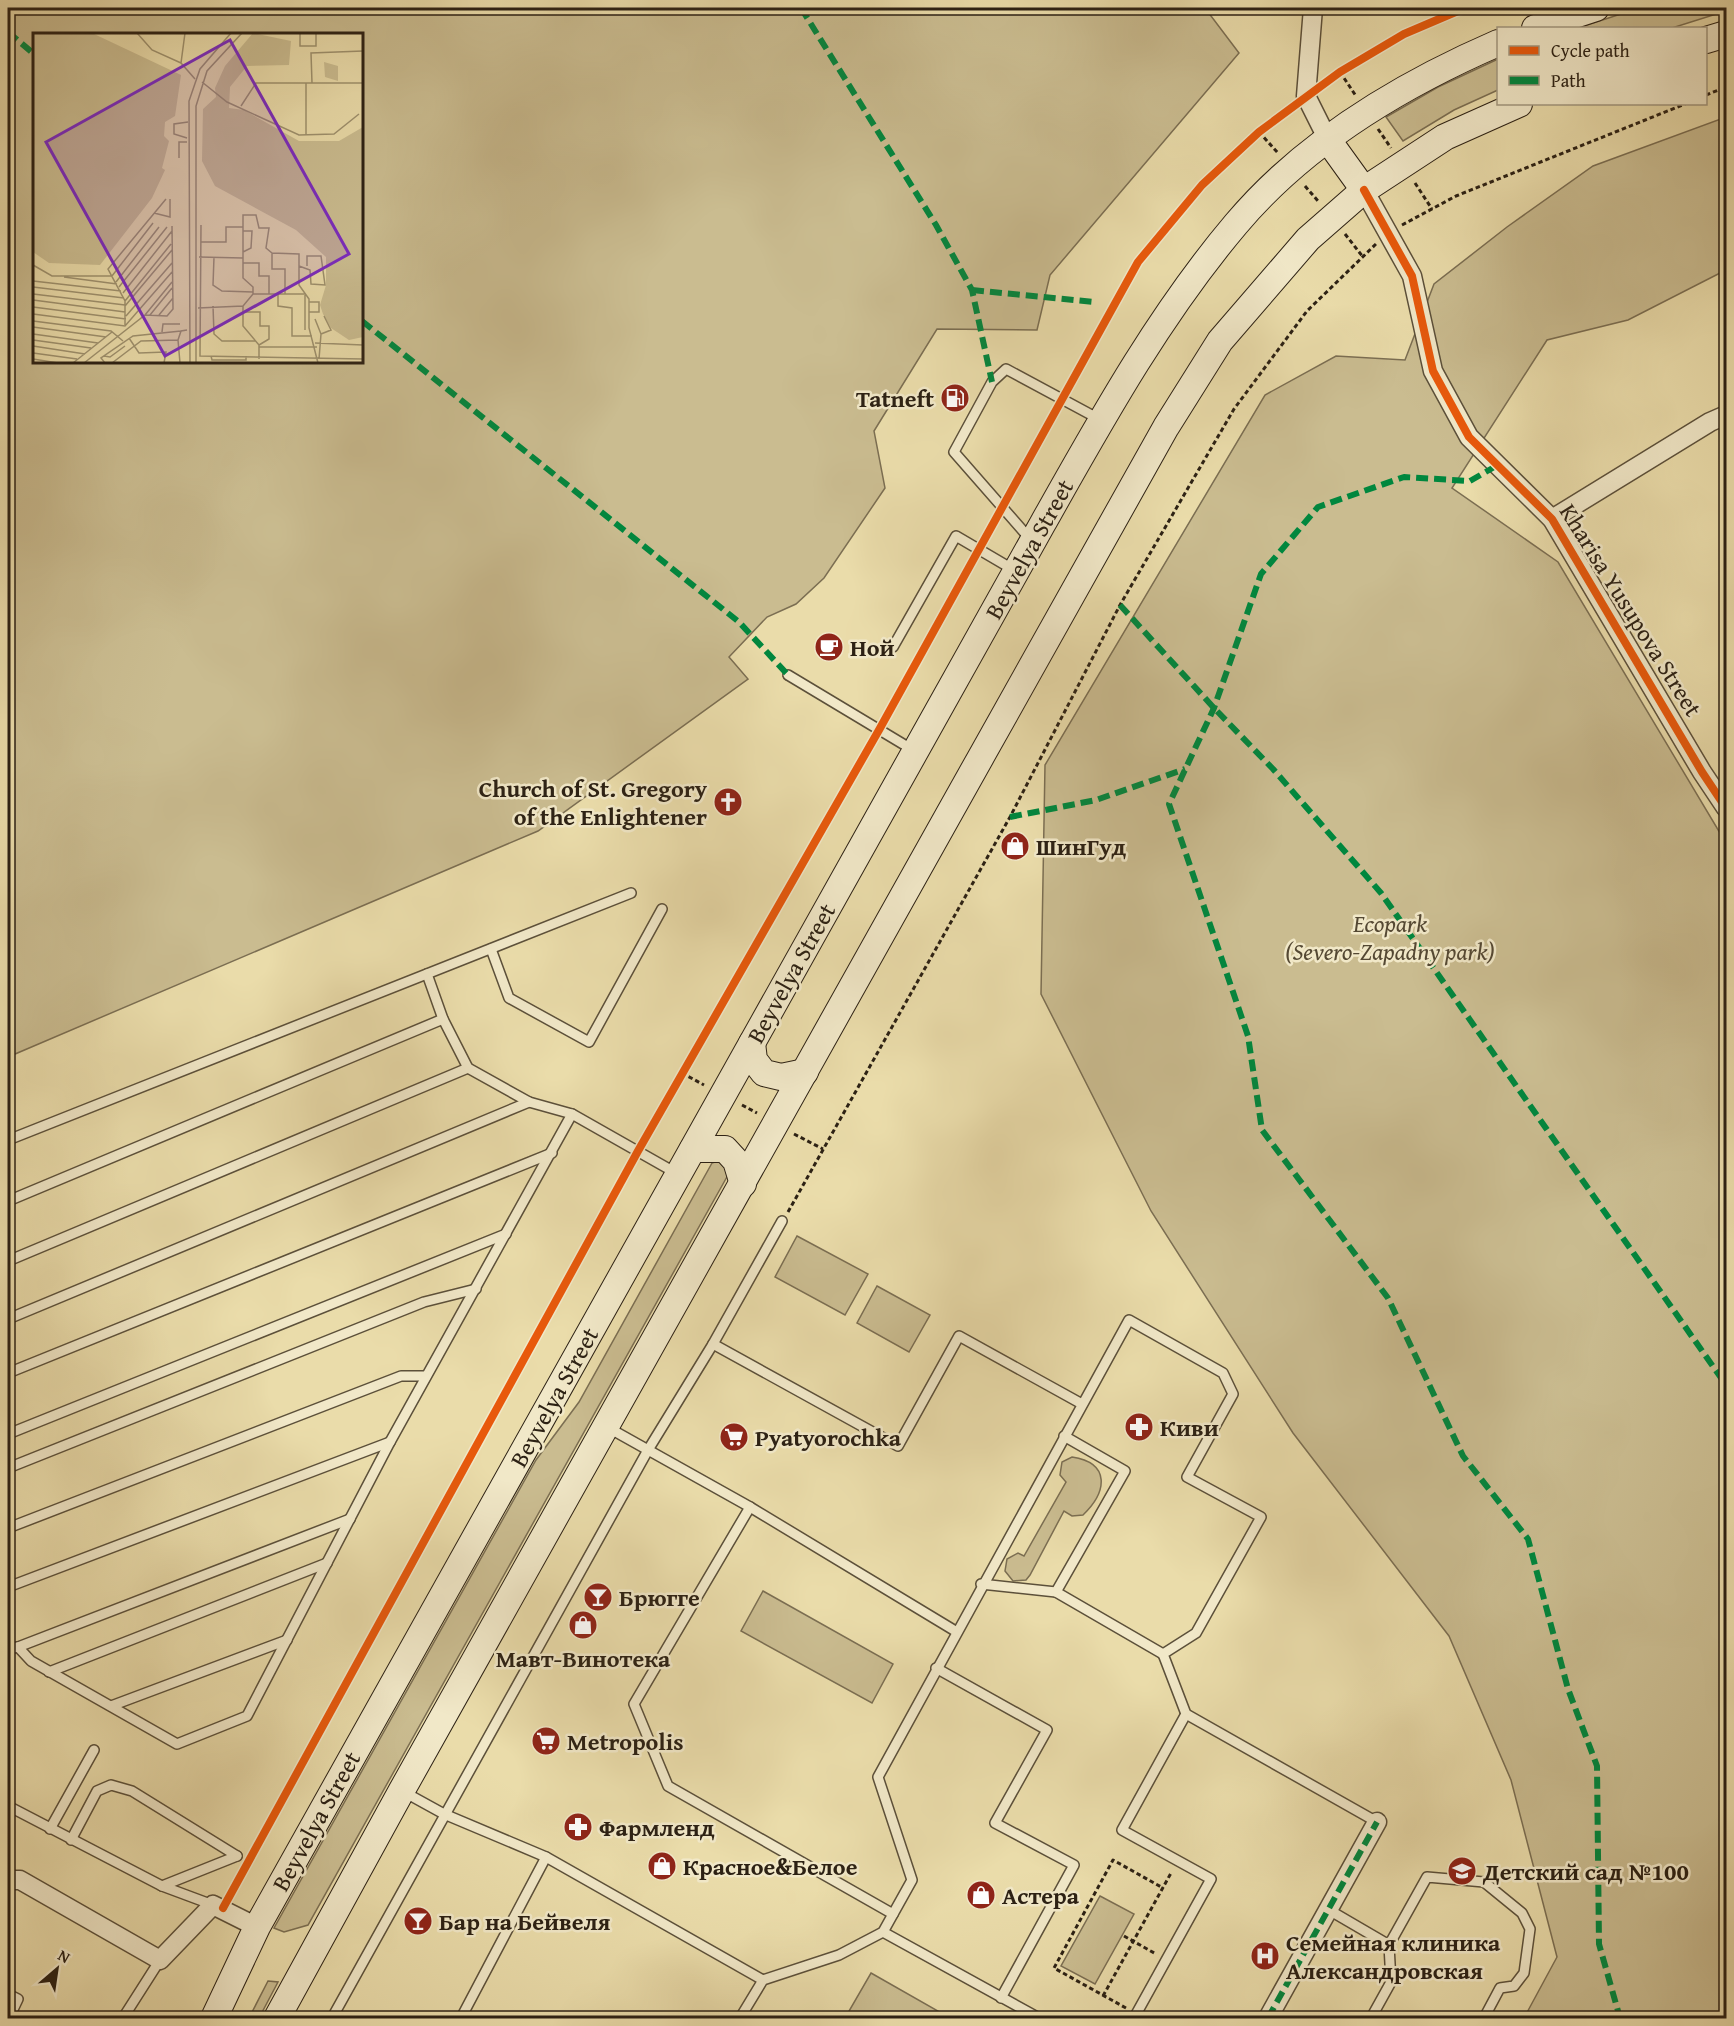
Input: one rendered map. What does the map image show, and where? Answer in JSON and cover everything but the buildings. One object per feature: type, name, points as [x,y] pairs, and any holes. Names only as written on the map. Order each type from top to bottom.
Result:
[{"type":"main road","points":[[1538,27],[1596,8]]},
{"type":"main road","points":[[1707,40],[1726,34]]},
{"type":"main road","name":"Beyvelya Street","points":[[214,2019],[257,1927],[1016,571],[1101,420],[1140,356],[1196,274],[1239,220],[1291,168],[1366,111],[1406,87],[1497,43]]},
{"type":"main road","points":[[277,2019],[402,1790],[1166,428],[1220,341],[1281,267],[1331,217],[1364,190],[1445,137],[1517,105]]},
{"type":"main road","points":[[1328,140],[1364,190]]},
{"type":"main road","points":[[752,1043],[754,1060],[764,1073],[781,1077],[805,1072]]},
{"type":"main road","points":[[693,1149],[725,1149],[736,1161],[743,1184]]},
{"type":"street","points":[[1313,8],[1305,96],[1328,140]]},
{"type":"street","name":"Kharisa Yusupova Street","points":[[1364,190],[1412,276],[1433,371],[1469,437],[1551,519],[1702,772],[1726,808]]},
{"type":"street","points":[[1551,519],[1710,422],[1726,415]]},
{"type":"street","points":[[1268,2019],[1377,1822]]},
{"type":"street","points":[[8,1880],[20,1880],[160,1960],[218,1907],[257,1927]]},
{"type":"lane","points":[[1033,542],[954,452],[992,382],[1006,369],[1101,420]]},
{"type":"lane","points":[[893,647],[956,536],[1016,571]]},
{"type":"lane","points":[[788,675],[915,751]]},
{"type":"lane","points":[[8,1140],[631,893]]},
{"type":"lane","points":[[491,949],[509,998],[589,1042],[662,909]]},
{"type":"lane","points":[[427,974],[443,1019],[468,1068],[529,1102],[573,1114],[678,1174]]},
{"type":"lane","points":[[8,1201],[443,1019]]},
{"type":"lane","points":[[8,1261],[468,1068]]},
{"type":"lane","points":[[8,1319],[529,1102]]},
{"type":"lane","points":[[13,1648],[49,1672],[177,1744],[248,1716],[390,1442],[573,1114]]},
{"type":"lane","points":[[8,1373],[552,1153]]},
{"type":"lane","points":[[332,2019],[648,1450],[713,1344],[782,1221]]},
{"type":"lane","points":[[8,1434],[507,1234]]},
{"type":"lane","points":[[8,1468],[424,1302],[476,1289]]},
{"type":"lane","points":[[741,2019],[763,1980],[839,1955],[883,1932],[912,1880],[878,1777],[981,1584],[1129,1320],[1223,1373],[1233,1394],[1187,1477],[1261,1517],[1196,1633],[1163,1654]]},
{"type":"lane","points":[[713,1344],[898,1446],[959,1336],[1082,1404]]},
{"type":"lane","points":[[8,1528],[401,1376],[426,1376]]},
{"type":"lane","points":[[607,1426],[750,1507],[957,1632]]},
{"type":"lane","points":[[1056,1592],[1125,1471],[1064,1436]]},
{"type":"lane","points":[[8,1587],[390,1442]]},
{"type":"lane","points":[[750,1507],[633,1704],[668,1786],[893,1914]]},
{"type":"lane","points":[[13,1648],[350,1519]]},
{"type":"lane","points":[[49,1672],[327,1563]]},
{"type":"lane","points":[[981,1584],[1056,1592],[1163,1654],[1186,1714],[1377,1822]]},
{"type":"lane","points":[[111,1706],[287,1640]]},
{"type":"lane","points":[[936,1668],[1047,1730],[995,1823],[1074,1865],[1001,1998]]},
{"type":"lane","points":[[1135,2016],[1211,1879],[1122,1830],[1186,1714]]},
{"type":"lane","points":[[50,1829],[94,1750]]},
{"type":"lane","points":[[71,1840],[97,1791],[111,1785],[132,1791],[237,1856],[162,1886]]},
{"type":"lane","points":[[402,1790],[444,1814],[546,1857],[763,1980]]},
{"type":"lane","points":[[8,1806],[162,1886],[218,1907]]},
{"type":"lane","points":[[462,2019],[546,1857]]},
{"type":"lane","points":[[1371,2019],[1392,1982],[1389,1946],[1428,1877],[1484,1882],[1522,1912],[1530,1929],[1524,1973],[1514,1986],[1500,1988],[1484,2019]]},
{"type":"lane","points":[[1329,1910],[1389,1946]]},
{"type":"lane","points":[[883,1932],[1039,2019]]},
{"type":"lane","points":[[123,2019],[160,1960]]},
{"type":"lane","points":[[8,1994],[18,1999],[9,2019]]},
{"type":"path","points":[[218,1907],[682,1072],[879,730],[1138,262],[1202,185],[1259,132],[1305,96],[1404,34],[1465,8]]},
{"type":"path","points":[[1341,72],[1432,209]]},
{"type":"path","points":[[1707,95],[1726,87]]},
{"type":"path","points":[[782,1221],[1010,816],[1120,605],[1234,409],[1307,311],[1387,233],[1456,196],[1684,105]]},
{"type":"path","points":[[1259,132],[1363,257]]},
{"type":"path","points":[[682,1072],[823,1149]]},
{"type":"path","points":[[1135,2016],[1054,1968],[1113,1860],[1163,1888]]},
{"type":"path","points":[[1103,1996],[1178,1860]]},
{"type":"path","points":[[1124,1936],[1167,1959]]},
{"type":"green space","points":[[8,8],[1205,8],[1239,53],[1050,275],[1037,330],[937,329],[874,431],[885,488],[824,578],[796,604],[767,617],[729,657],[748,679],[538,831],[8,1057]]},
{"type":"green space","points":[[1639,8],[1726,8],[1726,11],[1675,27],[1581,27]]},
{"type":"green space","points":[[1497,59],[1497,90],[1454,110],[1403,141],[1386,117],[1438,87]]},
{"type":"green space","name":"Ecopark (Severo-Zapadny park)","points":[[1726,117],[1726,270],[1628,320],[1547,340],[1452,488],[1558,562],[1726,843],[1726,2018],[1524,2018],[1557,1957],[1511,1780],[1449,1636],[1293,1433],[1151,1211],[1041,994],[1045,765],[1265,395],[1336,356],[1405,360],[1434,284],[1507,227],[1593,166]]},
{"type":"green space","points":[[718,1161],[725,1163],[728,1175],[308,1925],[284,1932],[274,1928],[536,1460],[579,1402],[712,1163]]},
{"type":"green space","points":[[797,1236],[868,1274],[845,1315],[775,1277]]},
{"type":"green space","points":[[877,1286],[930,1315],[909,1352],[857,1323]]},
{"type":"green space","points":[[1072,1457],[1094,1465],[1099,1472],[1101,1480],[1097,1497],[1083,1515],[1072,1516],[1064,1511],[1030,1575],[1026,1580],[1013,1581],[1005,1571],[1007,1559],[1018,1553],[1024,1556],[1066,1482],[1060,1475],[1062,1462]]},
{"type":"green space","points":[[763,1591],[893,1664],[872,1703],[741,1631]]},
{"type":"green space","points":[[1100,1896],[1134,1914],[1095,1984],[1061,1966]]},
{"type":"green space","points":[[871,1973],[945,2015],[944,2018],[845,2018]]},
{"type":"green space","points":[[268,1981],[278,1982],[259,2018],[249,2018]]},
{"type":"marked path","points":[[801,8],[936,225],[972,290],[992,382]]},
{"type":"marked path","points":[[8,32],[33,53]]},
{"type":"marked path","points":[[972,290],[1095,302]]},
{"type":"marked path","points":[[363,322],[739,622],[788,675]]},
{"type":"marked path","points":[[1496,466],[1470,481],[1404,477],[1318,507],[1261,574],[1214,708],[1169,804],[1248,1036],[1262,1130],[1388,1298],[1463,1456],[1528,1539],[1568,1689],[1597,1766],[1599,1944],[1620,2018]]},
{"type":"marked path","points":[[1120,605],[1273,769],[1381,893],[1726,1385]]},
{"type":"marked path","points":[[1010,817],[1096,800],[1185,769]]},
{"type":"marked path","points":[[1268,2018],[1377,1822]]},
{"type":"cycle path","points":[[223,1908],[638,1151],[879,730],[1138,262],[1202,185],[1259,132],[1340,72],[1404,34],[1465,8]]},
{"type":"cycle path","points":[[1364,190],[1412,276],[1433,371],[1469,437],[1552,519],[1702,772],[1726,808]]},
{"type":"place","name":"Tatneft","points":[[955,398]]},
{"type":"place","name":"Ной","points":[[829,647]]},
{"type":"place","name":"Church of St. Gregory of the Enlightener","points":[[728,802]]},
{"type":"place","name":"ШинГуд","points":[[1015,846]]},
{"type":"place","name":"Киви","points":[[1139,1427]]},
{"type":"place","name":"Pyatyorochka","points":[[734,1437]]},
{"type":"place","name":"Брюгге","points":[[598,1597]]},
{"type":"place","name":"Мавт-Винотека","points":[[583,1625]]},
{"type":"place","name":"Metropolis","points":[[546,1741]]},
{"type":"place","name":"Фармленд","points":[[578,1827]]},
{"type":"place","name":"Красное&Белое","points":[[662,1866]]},
{"type":"place","name":"Детский сад №100","points":[[1462,1871]]},
{"type":"place","name":"Астера","points":[[981,1895]]},
{"type":"place","name":"Бар на Бейвеля","points":[[418,1921]]},
{"type":"place","name":"Семейная клиника Александровская","points":[[1265,1956]]}]
